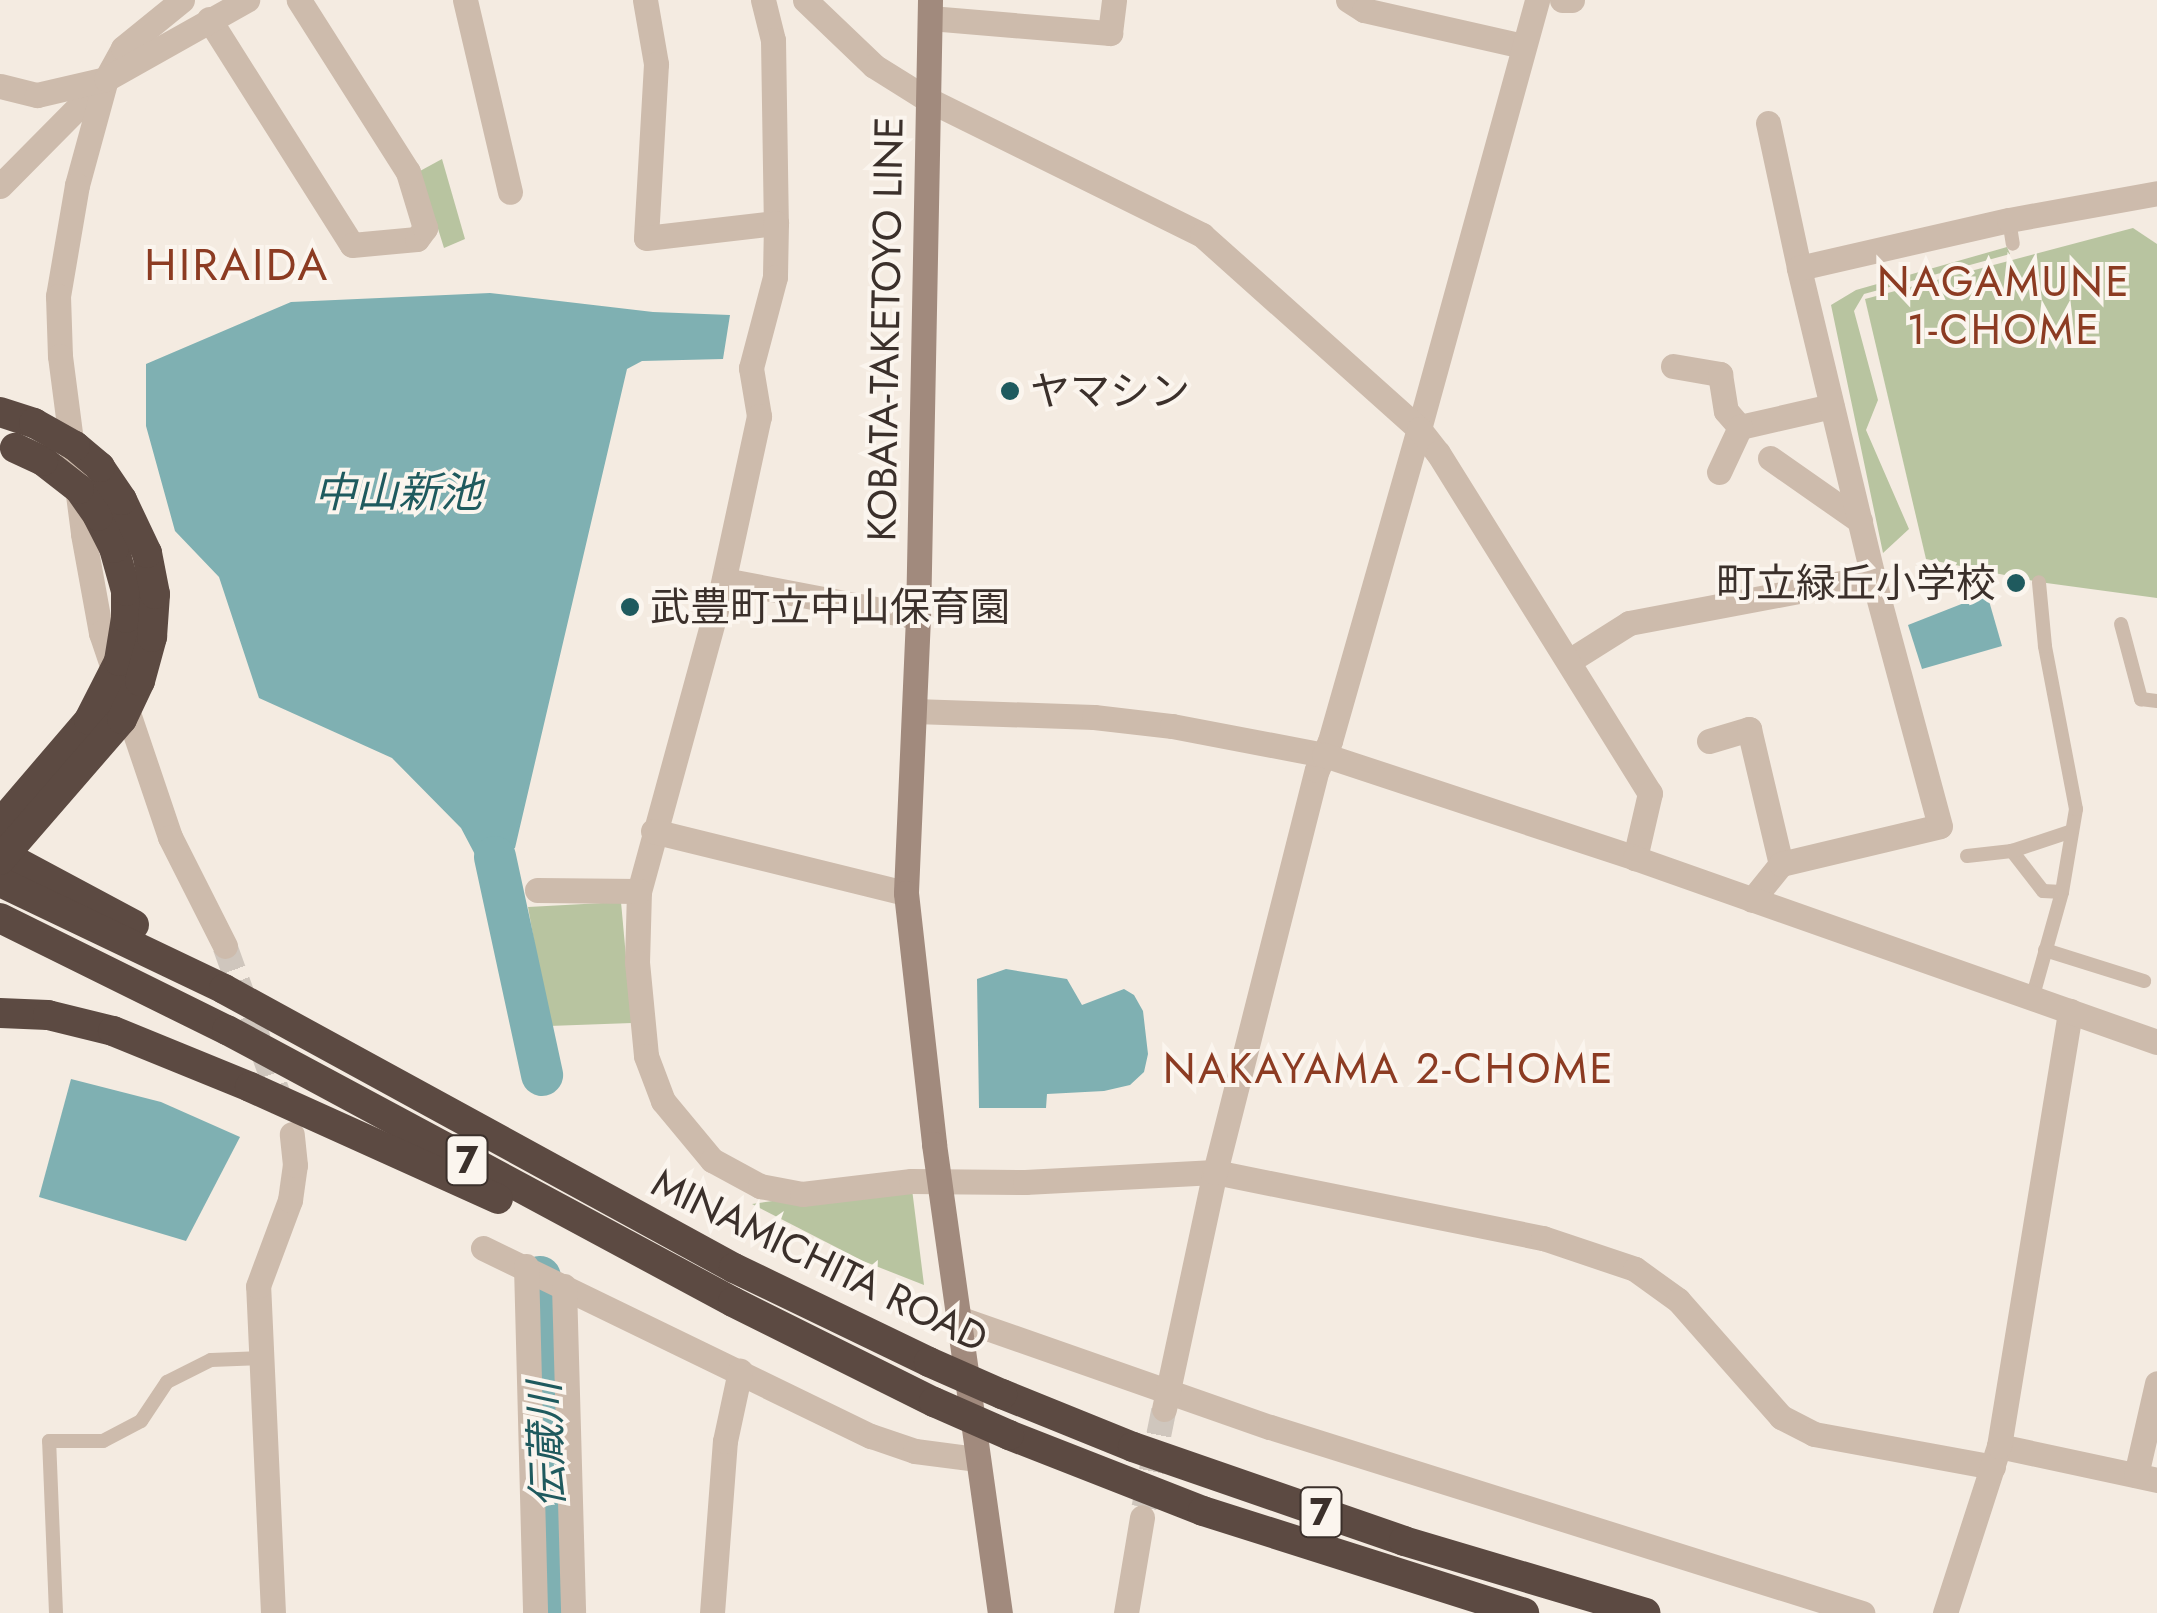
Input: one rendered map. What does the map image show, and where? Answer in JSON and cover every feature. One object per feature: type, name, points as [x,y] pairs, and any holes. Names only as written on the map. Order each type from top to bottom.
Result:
[{"type":"highway","points":[[0,412],[34,423],[76,446],[100,466],[122,500],[147,553],[154,594],[152,637],[140,681],[122,720],[0,857],[382,1056],[462,1118]]},
{"type":"highway","points":[[0,824],[89,720],[120,661],[126,618],[126,591],[114,548],[98,516],[80,490],[42,461],[8,446]]},
{"type":"highway","name":"MINAMICHITA ROAD","points":[[0,882],[224,989],[734,1268],[929,1362],[1133,1447],[1404,1541],[1646,1613]]},
{"type":"highway","name":"MINAMICHITA ROAD","points":[[0,918],[226,1030],[677,1272],[934,1402],[1203,1511],[1524,1613]]},
{"type":"highway","points":[[0,1013],[48,1015],[112,1031],[677,1272]]},
{"type":"main road","name":"KOBATA-TAKETOYO LINE","points":[[930,9],[918,617],[906,893],[939,1180],[1000,1613]]},
{"type":"street","points":[[182,0],[123,48],[106,80],[78,184],[58,296],[60,356],[83,534],[101,633],[170,837],[224,946]]},
{"type":"street","points":[[0,186],[106,80],[247,0]]},
{"type":"street","points":[[208,20],[352,244],[417,239],[425,228],[408,172],[300,0]]},
{"type":"street","points":[[465,0],[510,192]]},
{"type":"street","points":[[645,0],[656,64],[646,238],[776,223]]},
{"type":"street","points":[[763,0],[772,40],[776,223],[775,277],[752,368],[759,416],[724,580],[639,891],[637,962],[646,1056],[664,1101],[712,1160],[760,1186],[802,1194],[939,1180],[1025,1182],[1215,1172],[1586,1249],[1635,1269],[1678,1300],[1781,1417],[1814,1434],[2146,1477],[2157,1383]]},
{"type":"street","points":[[804,0],[874,66],[927,99],[1202,235],[1419,429],[1650,792],[1635,858]]},
{"type":"street","points":[[930,9],[1110,33],[1114,0]]},
{"type":"street","points":[[1348,0],[1364,10],[1523,46]]},
{"type":"street","points":[[1166,1400],[1215,1172],[1324,755],[1537,0]]},
{"type":"street","points":[[1562,0],[1572,0]]},
{"type":"street","points":[[0,86],[37,95],[106,80]]},
{"type":"street","points":[[1752,900],[1781,864],[1940,826],[1873,577],[1798,268],[1768,123]]},
{"type":"street","points":[[1798,268],[2011,232],[2157,193]]},
{"type":"street","points":[[1673,366],[1720,374],[1726,411],[1740,427]]},
{"type":"street","points":[[1740,427],[1832,406]]},
{"type":"street","points":[[1719,472],[1740,427]]},
{"type":"street","points":[[1770,458],[1860,522]]},
{"type":"street","points":[[1568,661],[1629,623],[1873,577]]},
{"type":"street","points":[[724,580],[918,617]]},
{"type":"street","points":[[914,711],[1094,717],[1172,726],[1324,755],[1635,858],[2157,1042]]},
{"type":"street","points":[[1709,741],[1749,729],[1781,864]]},
{"type":"street","points":[[654,831],[906,893]]},
{"type":"street","points":[[537,890],[639,891]]},
{"type":"street","points":[[1945,1613],[1996,1456],[2070,1012]]},
{"type":"street","points":[[273,1613],[258,1286],[290,1200],[295,1166],[292,1134]]},
{"type":"street","points":[[483,1248],[527,1266],[643,1329],[740,1371],[872,1436],[914,1451],[977,1459]]},
{"type":"street","points":[[527,1266],[535,1613]]},
{"type":"street","points":[[563,1286],[573,1613]]},
{"type":"street","points":[[961,1319],[1166,1400],[1862,1613]]},
{"type":"street","points":[[712,1613],[725,1441],[740,1371]]},
{"type":"street","points":[[1126,1613],[1142,1517]]},
{"type":"lane","points":[[2032,999],[2062,892],[2076,809],[2046,646],[2039,582]]},
{"type":"lane","points":[[2122,624],[2141,699],[2157,702]]},
{"type":"lane","points":[[1966,856],[2012,850],[2072,831]]},
{"type":"lane","points":[[2012,850],[2043,891],[2062,892]]},
{"type":"lane","points":[[2045,950],[2144,980]]},
{"type":"lane","points":[[56,1613],[48,1441],[103,1441],[140,1421],[168,1382],[211,1360],[260,1358]]},
{"type":"green space","points":[[442,159],[465,239],[444,248],[420,171]]},
{"type":"green space","points":[[2133,228],[2157,244],[2157,598],[2039,582],[1926,559],[1865,299]]},
{"type":"green space","points":[[2007,247],[2010,254],[1864,294],[1854,311],[1878,400],[1866,430],[1909,529],[1883,553],[1831,305],[1856,290]]},
{"type":"green space","points":[[621,902],[632,1023],[549,1026],[528,907]]},
{"type":"green space","points":[[911,1181],[924,1285],[863,1261],[752,1204]]},
{"type":"water","name":"中山新池","points":[[490,293],[653,312],[730,315],[723,359],[642,361],[627,369],[515,848],[480,864],[461,828],[392,758],[259,698],[219,577],[175,531],[146,426],[146,364],[291,302]]},
{"type":"water","points":[[1987,594],[2002,646],[1922,669],[1908,625]]},
{"type":"water","points":[[1006,969],[1067,979],[1082,1005],[1124,989],[1134,995],[1143,1011],[1148,1054],[1144,1072],[1130,1085],[1104,1091],[1047,1094],[1046,1108],[979,1108],[977,979]]},
{"type":"water","points":[[71,1079],[161,1102],[240,1137],[186,1241],[39,1197]]},
{"type":"waterway","name":"伝蔵川","points":[[495,857],[542,1075]]},
{"type":"waterway","name":"伝蔵川","points":[[540,1277],[554,1613]]},
{"type":"tunnel","points":[[225,946],[284,1110]]},
{"type":"tunnel","points":[[1144,1507],[1164,1409]]},
{"type":"place","name":"ヤマシン","points":[[1010,391]]},
{"type":"place","name":"町立緑丘小学校","points":[[2016,583]]},
{"type":"place","name":"武豊町立中山保育園","points":[[630,607]]},
{"type":"district","name":"HIRAIDA","points":[[237,265]]},
{"type":"district","name":"NAGAMUNE 1-CHOME","points":[[2004,306]]},
{"type":"district","name":"NAKAYAMA 2-CHOME","points":[[1389,1069]]}]
